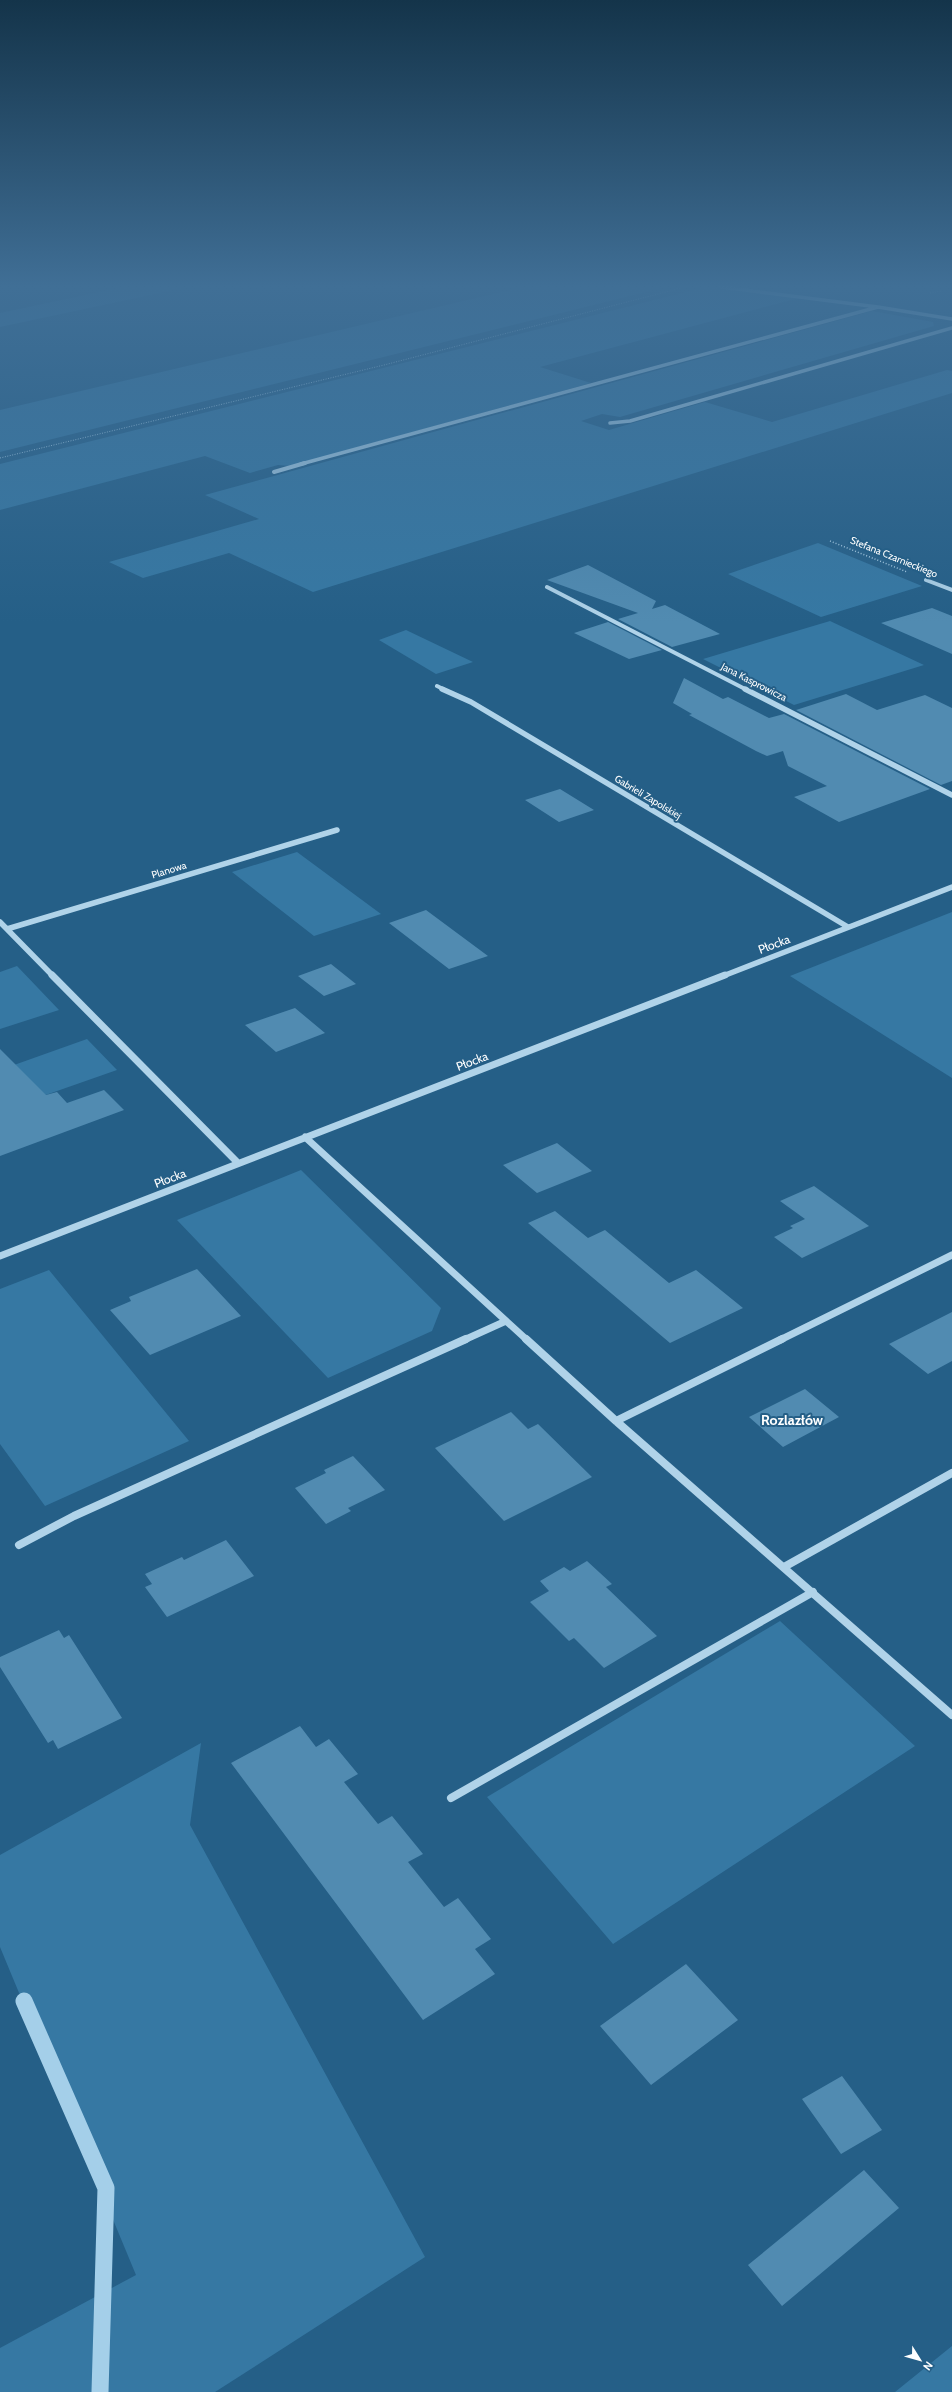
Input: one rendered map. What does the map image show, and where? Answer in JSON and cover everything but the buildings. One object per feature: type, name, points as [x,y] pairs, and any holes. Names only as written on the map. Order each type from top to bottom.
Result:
[{"type":"street","points":[[274,472],[543,399]]},
{"type":"street","points":[[610,423],[630,421],[707,399]]},
{"type":"street","name":"Stefana Czarnieckiego","points":[[926,580],[952,590]]},
{"type":"street","name":"Jana Kasprowicza","points":[[547,587],[952,795]]},
{"type":"street","name":"Gabrieli Zapolskiej","points":[[438,686],[471,702],[848,927]]},
{"type":"street","name":"Planowa","points":[[7,929],[337,830]]},
{"type":"street","name":"Płocka","points":[[0,1256],[952,887]]},
{"type":"street","points":[[0,922],[238,1163]]},
{"type":"street","points":[[305,1137],[616,1421],[952,1715]]},
{"type":"street","points":[[616,1421],[952,1255]]},
{"type":"street","points":[[19,1545],[74,1516],[506,1321]]},
{"type":"street","points":[[784,1567],[952,1473]]},
{"type":"street","points":[[450,1798],[813,1592]]},
{"type":"path","points":[[0,458],[245,399]]},
{"type":"path","name":"Stefana Czarnieckiego","points":[[830,541],[926,580]]},
{"type":"shaded area","points":[[48,399],[215,399],[0,452],[0,410]]},
{"type":"shaded area","points":[[261,399],[534,399],[290,466],[278,465],[250,473],[205,456],[0,510],[0,464]]},
{"type":"shaded area","points":[[554,399],[683,399],[620,417],[602,414],[581,421],[609,430],[705,402],[772,422],[851,399],[934,399],[313,592],[229,553],[143,578],[109,562],[259,519],[205,495]]},
{"type":"shaded area","points":[[818,543],[922,586],[821,617],[728,574]]},
{"type":"shaded area","points":[[830,621],[924,665],[794,705],[703,659]]},
{"type":"shaded area","points":[[406,630],[473,662],[436,674],[379,640]]},
{"type":"shaded area","points":[[297,852],[381,914],[314,936],[232,872]]},
{"type":"shaded area","points":[[952,912],[952,1078],[790,976]]},
{"type":"shaded area","points":[[17,966],[59,1010],[0,1029],[0,972]]},
{"type":"shaded area","points":[[87,1039],[117,1070],[0,1111],[0,1070]]},
{"type":"shaded area","points":[[301,1170],[441,1308],[432,1331],[328,1378],[177,1220]]},
{"type":"shaded area","points":[[49,1270],[189,1441],[45,1506],[0,1444],[0,1289]]},
{"type":"shaded area","points":[[780,1621],[915,1746],[613,1944],[487,1797]]},
{"type":"shaded area","points":[[201,1743],[190,1825],[425,2257],[215,2392],[0,2392],[0,2348],[136,2275],[0,1947],[0,1855]]},
{"type":"shaded area","points":[[952,2346],[952,2392],[895,2392]]},
{"type":"waterway","points":[[24,2001],[106,2188],[100,2392]]},
{"type":"district","name":"Rozlazłów","points":[[792,1420]]}]
